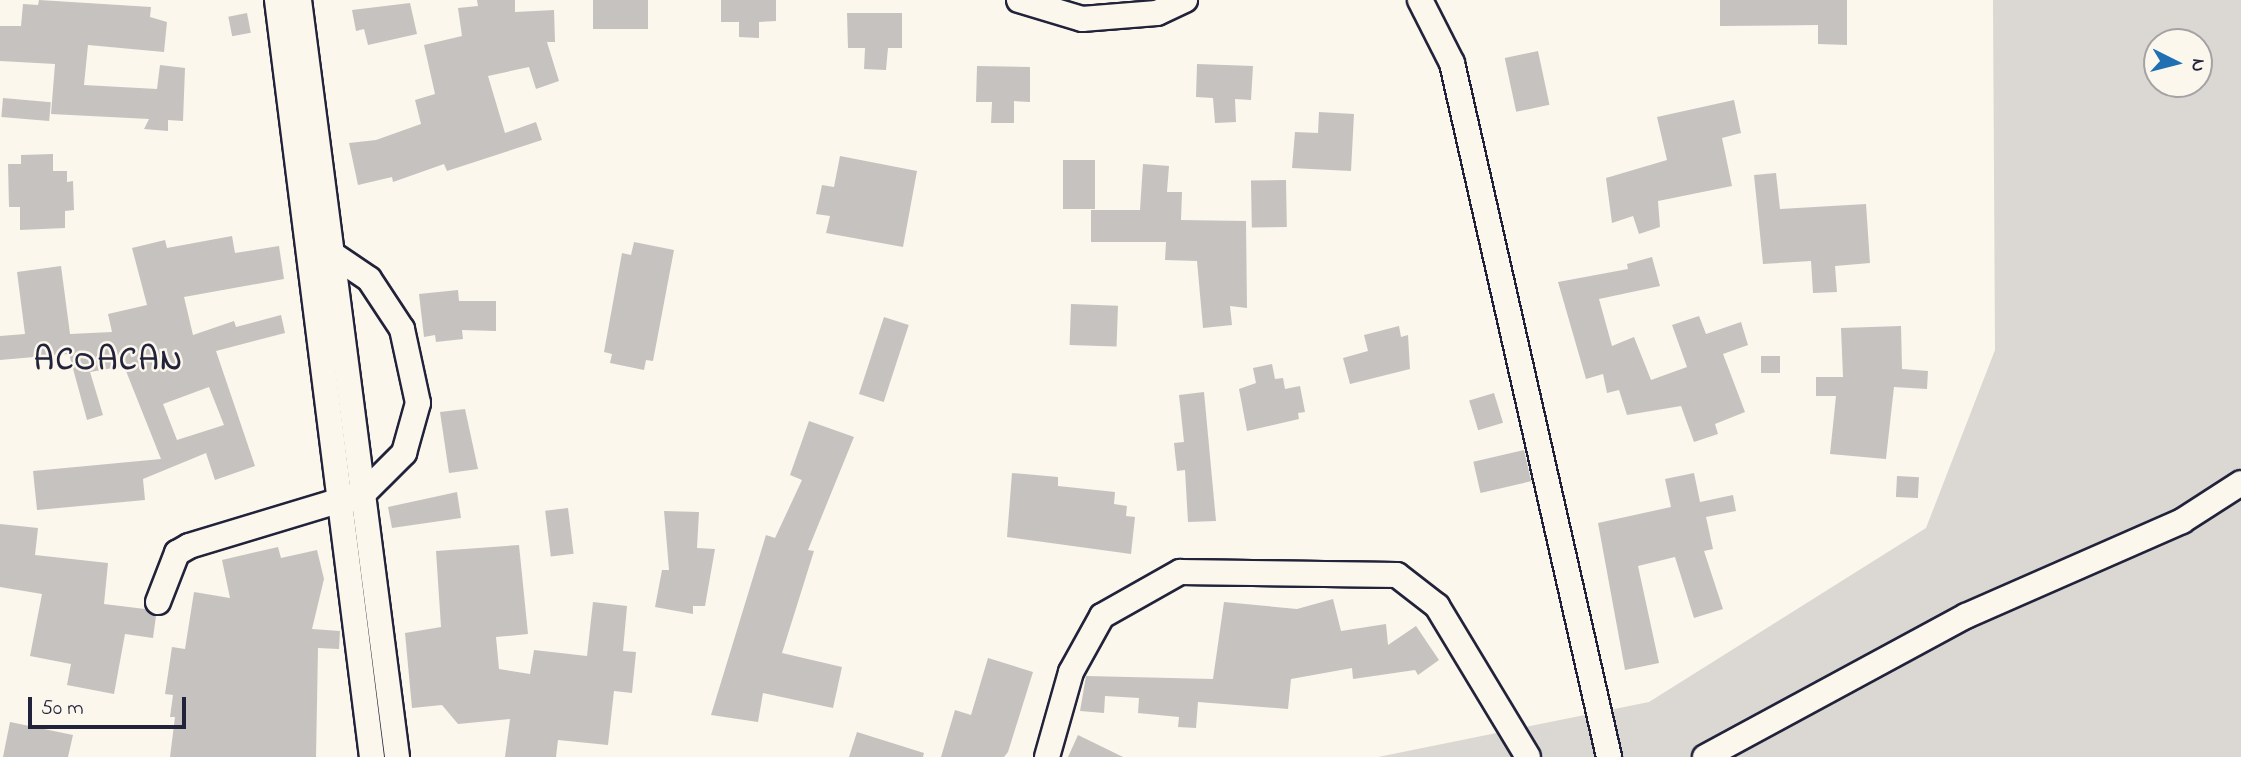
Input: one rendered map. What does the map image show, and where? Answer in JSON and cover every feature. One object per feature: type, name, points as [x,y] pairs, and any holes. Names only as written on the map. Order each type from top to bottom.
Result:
[{"type":"street","points":[[277,0],[372,757]]},
{"type":"street","points":[[299,0],[335,256],[397,757]]},
{"type":"street","points":[[1019,0],[1082,19],[1157,13],[1185,0]]},
{"type":"street","points":[[1420,0],[1452,63],[1609,757]]},
{"type":"street","points":[[158,602],[177,553],[189,546],[364,493],[404,453],[418,403],[402,329],[390,304],[369,279],[335,256]]},
{"type":"street","points":[[1705,757],[1966,616],[2182,521],[2241,483]]},
{"type":"street","points":[[1047,757],[1072,672],[1102,617],[1180,572],[1397,575],[1437,606],[1528,757]]},
{"type":"shaded area","points":[[1993,0],[2241,0],[2241,757],[1378,757],[1649,702],[1926,528],[1995,350]]},
{"type":"building","points":[[39,0],[151,7],[150,17],[167,22],[164,52],[88,45],[84,85],[157,89],[160,65],[185,68],[183,121],[168,120],[168,131],[144,129],[149,119],[51,114],[55,64],[0,61],[0,26],[21,26],[23,4],[38,5]]},
{"type":"building","points":[[477,0],[515,0],[515,12],[554,10],[555,42],[547,42],[559,81],[536,89],[529,67],[488,76],[505,133],[536,122],[542,140],[447,171],[444,164],[393,182],[392,177],[358,185],[349,143],[376,140],[421,124],[415,100],[435,94],[424,45],[462,36],[458,8],[478,6]]},
{"type":"building","points":[[593,0],[648,0],[648,29],[593,29]]},
{"type":"building","points":[[721,0],[776,0],[776,21],[759,22],[759,38],[739,37],[739,22],[721,22]]},
{"type":"building","points":[[1720,0],[1847,0],[1847,45],[1818,44],[1818,25],[1720,26]]},
{"type":"building","points":[[410,3],[417,34],[368,45],[364,29],[356,31],[352,10]]},
{"type":"building","points":[[247,13],[251,33],[232,36],[228,17]]},
{"type":"building","points":[[847,13],[902,13],[902,48],[888,48],[886,70],[864,69],[865,48],[848,48]]},
{"type":"building","points":[[1538,51],[1549,105],[1516,112],[1505,58]]},
{"type":"building","points":[[1197,64],[1253,66],[1251,100],[1235,99],[1236,122],[1215,123],[1213,98],[1196,97]]},
{"type":"building","points":[[977,66],[1030,67],[1030,102],[1014,101],[1014,123],[991,123],[992,102],[976,102]]},
{"type":"building","points":[[3,98],[51,102],[49,121],[1,117]]},
{"type":"building","points":[[1734,100],[1741,133],[1722,138],[1732,186],[1658,201],[1660,227],[1639,234],[1633,216],[1612,223],[1606,178],[1667,160],[1657,117]]},
{"type":"building","points":[[1319,112],[1354,114],[1351,171],[1292,168],[1295,132],[1318,133]]},
{"type":"building","points":[[53,154],[53,171],[67,171],[67,182],[73,181],[74,210],[65,211],[65,228],[20,230],[20,207],[9,207],[8,164],[21,164],[21,155]]},
{"type":"building","points":[[840,156],[917,171],[903,247],[826,233],[830,216],[816,214],[822,185],[834,187]]},
{"type":"building","points":[[1063,160],[1095,160],[1095,209],[1063,209]]},
{"type":"building","points":[[1143,164],[1169,166],[1167,192],[1182,192],[1181,220],[1246,221],[1247,308],[1230,306],[1232,325],[1203,328],[1197,261],[1165,260],[1166,242],[1091,242],[1091,210],[1140,210]]},
{"type":"building","points":[[1776,173],[1780,209],[1866,204],[1870,263],[1835,266],[1837,292],[1813,293],[1811,261],[1763,264],[1754,175]]},
{"type":"building","points":[[1286,180],[1287,227],[1252,228],[1251,181]]},
{"type":"building","points":[[232,236],[235,253],[279,246],[284,279],[184,297],[193,335],[234,321],[236,327],[281,315],[285,333],[216,351],[255,466],[215,480],[206,453],[143,479],[145,500],[37,510],[33,471],[161,459],[124,366],[90,372],[103,415],[87,420],[69,354],[0,360],[0,336],[25,334],[17,272],[61,266],[70,334],[112,332],[108,314],[147,305],[132,248],[165,240],[167,248]],"holes":[[[209,387],[224,425],[177,440],[163,404]]]},
{"type":"building","points":[[634,242],[674,250],[653,361],[646,360],[644,370],[610,363],[612,354],[604,352],[622,253],[631,255]]},
{"type":"building","points":[[1652,257],[1660,286],[1599,299],[1612,346],[1634,337],[1651,380],[1687,367],[1672,325],[1699,316],[1706,334],[1741,322],[1748,345],[1723,354],[1745,412],[1715,424],[1718,434],[1694,442],[1681,406],[1627,415],[1619,390],[1607,393],[1603,374],[1586,379],[1558,282],[1628,269],[1627,264]]},
{"type":"building","points":[[458,290],[459,301],[496,301],[496,331],[462,330],[463,339],[436,342],[435,335],[424,337],[419,294]]},
{"type":"building","points":[[1071,304],[1118,306],[1117,347],[1070,345]]},
{"type":"building","points":[[884,317],[909,325],[884,402],[859,394]]},
{"type":"building","points":[[1399,326],[1401,337],[1408,335],[1410,369],[1350,384],[1343,358],[1368,351],[1364,335]]},
{"type":"building","points":[[1901,326],[1902,369],[1928,371],[1927,389],[1894,387],[1886,459],[1830,454],[1836,396],[1816,396],[1816,377],[1843,377],[1841,328]]},
{"type":"building","points":[[1761,356],[1780,356],[1780,373],[1761,373]]},
{"type":"building","points":[[1272,364],[1275,379],[1283,378],[1285,389],[1300,386],[1305,412],[1298,413],[1299,419],[1247,431],[1239,389],[1256,383],[1253,368]]},
{"type":"building","points":[[1204,392],[1216,521],[1188,522],[1185,470],[1177,471],[1174,443],[1184,442],[1179,395]]},
{"type":"building","points":[[1494,393],[1503,423],[1478,430],[1469,401]]},
{"type":"building","points":[[465,409],[478,469],[449,473],[440,412]]},
{"type":"building","points":[[809,421],[854,437],[808,550],[814,551],[782,653],[842,667],[833,708],[763,693],[758,722],[711,715],[766,535],[775,538],[802,480],[790,475]]},
{"type":"building","points":[[1524,450],[1531,481],[1481,493],[1473,462]]},
{"type":"building","points":[[1012,473],[1058,477],[1058,486],[1115,492],[1114,504],[1127,506],[1126,516],[1135,517],[1131,554],[1007,537]]},
{"type":"building","points":[[1694,473],[1700,502],[1733,495],[1736,511],[1706,517],[1713,549],[1704,551],[1723,609],[1694,618],[1675,557],[1638,566],[1659,663],[1625,670],[1598,523],[1671,507],[1665,479]]},
{"type":"building","points":[[1897,476],[1919,477],[1918,498],[1896,497]]},
{"type":"building","points":[[457,492],[461,518],[392,528],[388,507]]},
{"type":"building","points":[[568,508],[574,554],[551,556],[545,511]]},
{"type":"building","points":[[664,511],[699,512],[697,548],[715,549],[705,606],[693,606],[693,614],[655,607],[662,570],[669,570]]},
{"type":"building","points":[[0,524],[38,528],[35,555],[108,563],[104,604],[145,609],[156,616],[153,638],[125,634],[114,694],[67,685],[71,664],[30,656],[42,594],[0,587]]},
{"type":"building","points":[[519,545],[528,634],[496,637],[499,669],[530,674],[534,650],[587,656],[593,602],[627,606],[623,651],[636,652],[632,693],[614,691],[608,745],[558,740],[556,757],[505,757],[510,719],[458,724],[442,705],[412,708],[405,633],[441,627],[436,551]]},
{"type":"building","points":[[278,547],[281,558],[317,550],[324,579],[312,629],[340,631],[339,649],[318,648],[316,757],[170,757],[175,717],[170,717],[173,695],[165,694],[172,647],[185,649],[194,592],[230,598],[222,560]]},
{"type":"building","points":[[1333,599],[1341,631],[1386,624],[1388,645],[1416,626],[1439,660],[1418,675],[1415,670],[1353,679],[1352,668],[1291,679],[1288,709],[1198,702],[1196,728],[1178,727],[1179,717],[1138,713],[1139,698],[1105,696],[1104,713],[1080,711],[1086,676],[1213,679],[1224,602],[1297,609]]},
{"type":"building","points":[[988,658],[1033,672],[1008,752],[1004,757],[941,757],[955,710],[971,715]]},
{"type":"building","points":[[10,722],[73,735],[68,757],[3,757]]},
{"type":"building","points":[[857,732],[924,753],[923,757],[849,757]]},
{"type":"building","points":[[1078,735],[1123,757],[1068,757]]},
{"type":"district","name":"ACOACAN","points":[[109,362]]}]
